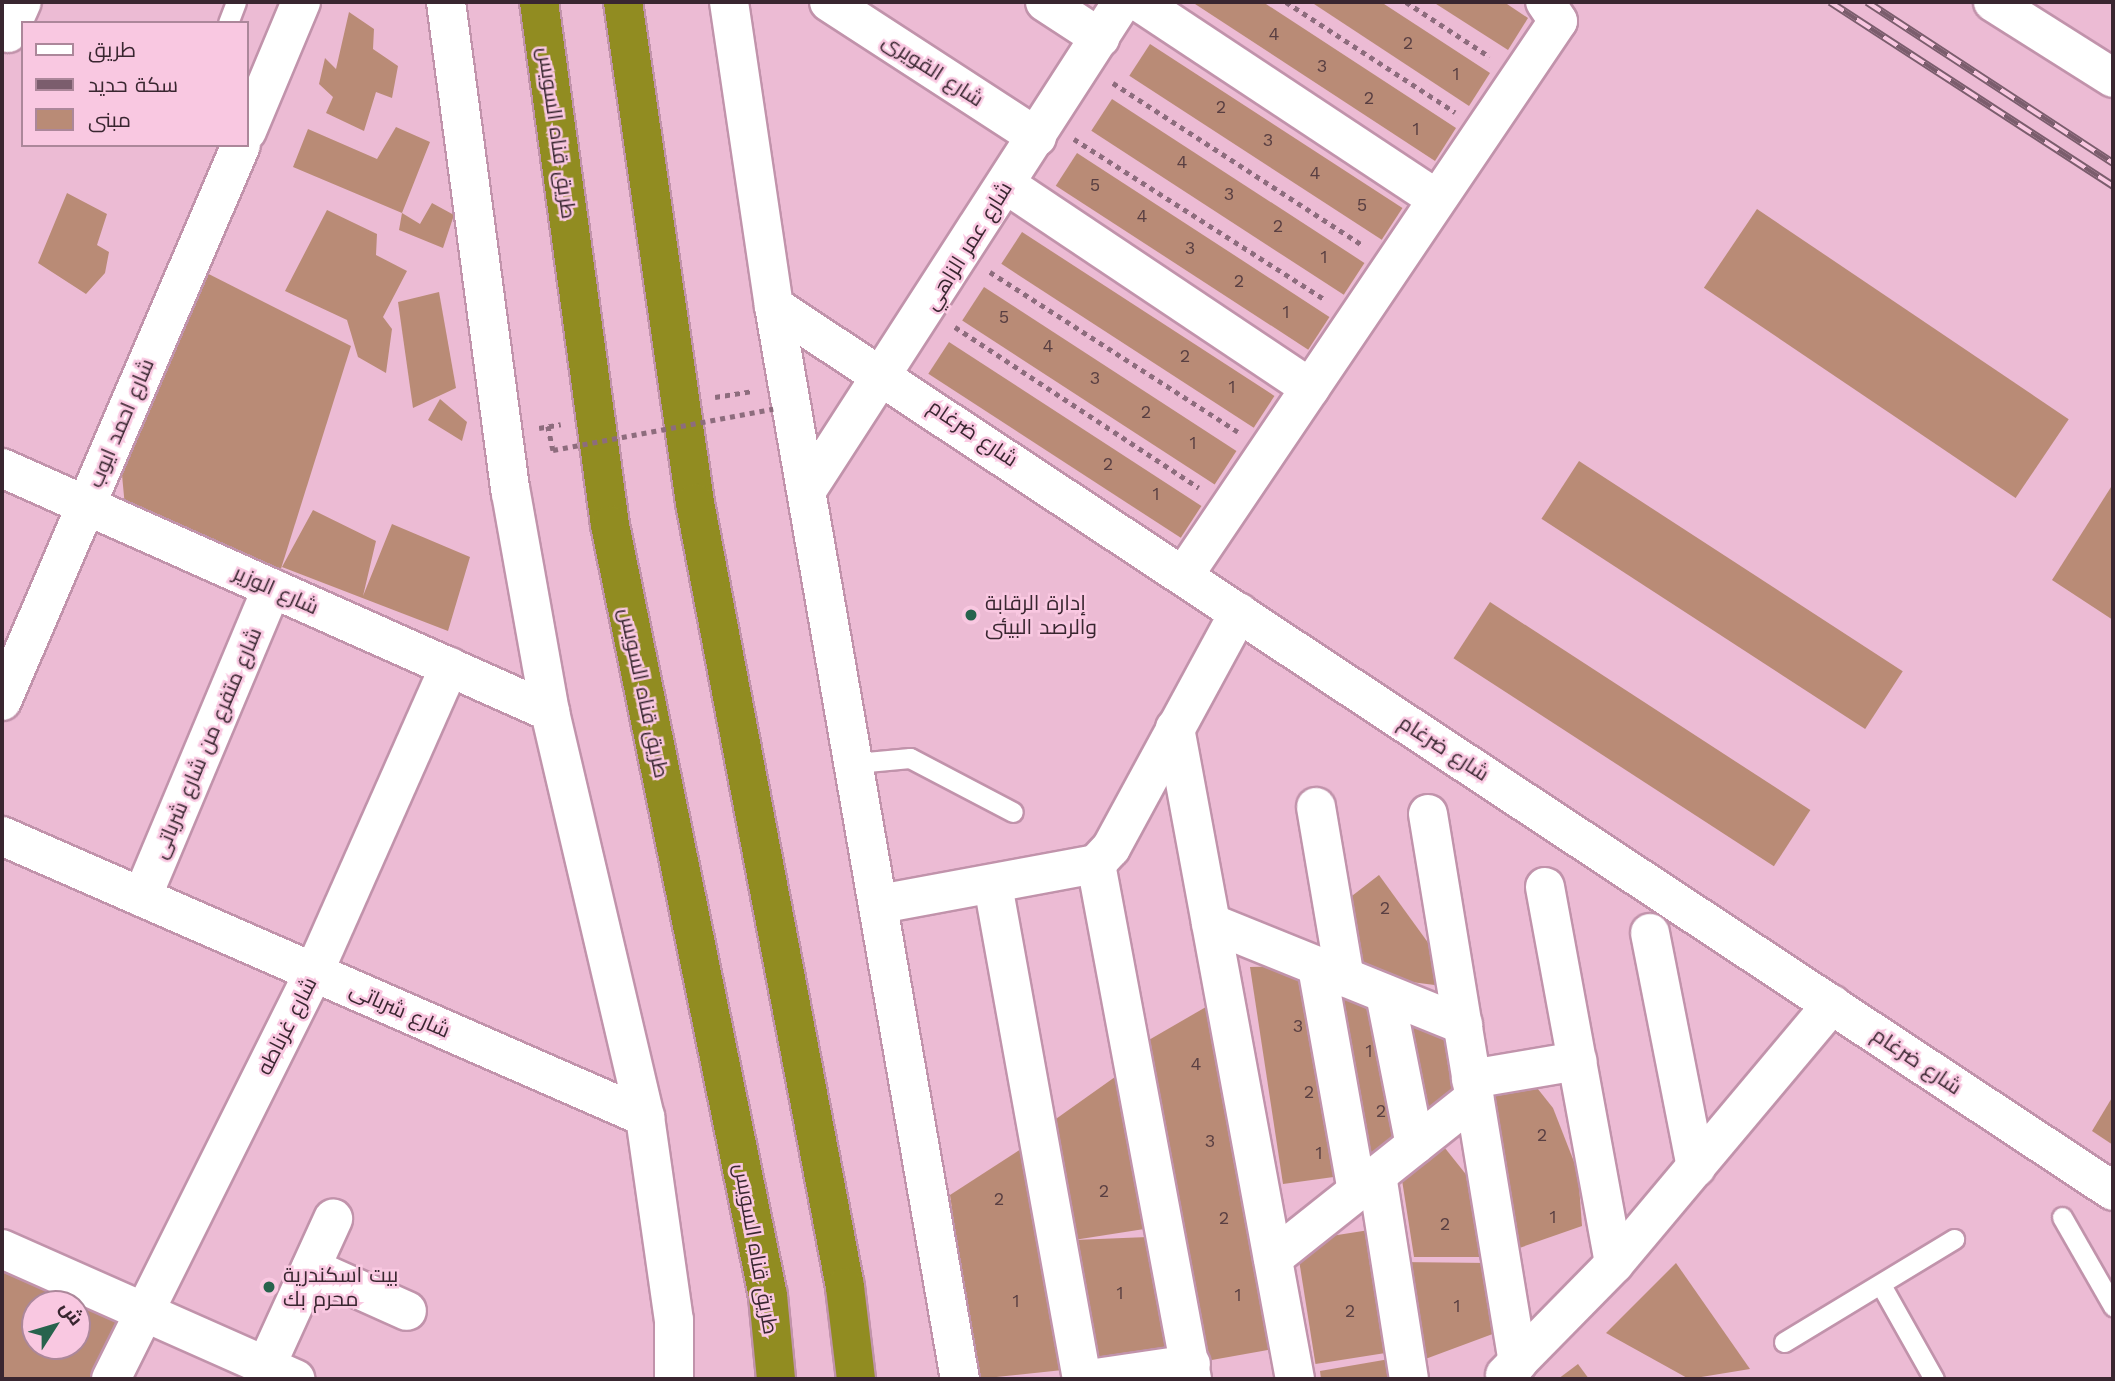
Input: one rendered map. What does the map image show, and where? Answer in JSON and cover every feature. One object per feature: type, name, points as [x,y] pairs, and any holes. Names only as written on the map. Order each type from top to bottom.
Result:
[{"type":"highway","name":"طريق قناه السويس","points":[[539,2],[610,524],[768,1296],[776,1379]]},
{"type":"highway","points":[[623,2],[681,403],[845,1287],[856,1379]]},
{"type":"street","points":[[248,129],[301,2]]},
{"type":"street","points":[[446,2],[505,434],[550,712],[645,1117],[674,1320],[674,1379]]},
{"type":"street","points":[[729,2],[774,306],[781,395],[809,487],[960,1379]]},
{"type":"street","name":"شارع القويرى","points":[[829,2],[1042,129]]},
{"type":"street","points":[[1045,2],[1091,51]]},
{"type":"street","name":"شارع عمر الزاهي","points":[[809,487],[887,375],[1122,2]]},
{"type":"street","points":[[1139,2],[1437,199]]},
{"type":"street","points":[[1184,575],[1558,21],[1545,2]]},
{"type":"street","points":[[1993,2],[2113,78]]},
{"type":"street","name":"شارع احمد ايوب","points":[[2,701],[240,147]]},
{"type":"street","points":[[1007,185],[1310,388]]},
{"type":"street","name":"شارع ضرغام","points":[[774,306],[887,375],[1239,612],[2113,1191]]},
{"type":"street","name":"شارع الوزير","points":[[2,468],[550,712]]},
{"type":"street","name":"شارع متفرع من شارع شرباتى","points":[[142,898],[272,588]]},
{"type":"street","points":[[880,904],[1096,864],[1111,848],[1239,612]]},
{"type":"street","name":"شارع غرناطه","points":[[111,1379],[141,1311],[314,972],[449,667]]},
{"type":"street","points":[[1175,728],[1296,1379]]},
{"type":"street","points":[[1316,807],[1331,972],[1367,1183],[1409,1379]]},
{"type":"street","points":[[1428,814],[1473,1088],[1509,1371]]},
{"type":"street","name":"شارع شرباتى","points":[[2,836],[645,1117]]},
{"type":"street","points":[[1089,1379],[1192,1372],[1096,864]]},
{"type":"street","points":[[993,885],[1082,1379]]},
{"type":"street","points":[[1545,887],[1614,1264]]},
{"type":"street","points":[[1211,923],[1463,1026]]},
{"type":"street","points":[[1650,933],[1696,1168]]},
{"type":"street","points":[[1385,994],[1415,1144]]},
{"type":"street","points":[[1509,1371],[1614,1264],[1832,1004]]},
{"type":"street","points":[[1273,1258],[1415,1144],[1473,1088],[1577,1061]]},
{"type":"street","points":[[2,1249],[141,1311],[260,1370],[333,1219]]},
{"type":"street","points":[[311,1268],[407,1311]]},
{"type":"lane","points":[[229,21],[236,2]]},
{"type":"lane","points":[[856,763],[910,758],[1013,812]]},
{"type":"lane","points":[[2062,1217],[2112,1303]]},
{"type":"lane","points":[[1784,1342],[1954,1239]]},
{"type":"lane","points":[[1881,1285],[1934,1379]]},
{"type":"path","points":[[1286,2],[1484,131]]},
{"type":"path","points":[[1406,2],[1520,77]]},
{"type":"path","points":[[1091,51],[1393,265]]},
{"type":"path","points":[[1042,129],[1356,320]]},
{"type":"path","points":[[963,254],[1268,451]]},
{"type":"path","points":[[928,309],[1229,508]]},
{"type":"path","points":[[548,426],[553,450],[781,395]]},
{"type":"path","points":[[681,403],[781,395]]},
{"type":"path","points":[[505,434],[596,418]]},
{"type":"building","points":[[1192,2],[1263,2],[1456,128],[1435,161]]},
{"type":"building","points":[[1311,2],[1381,2],[1490,73],[1469,106]]},
{"type":"building","points":[[1433,2],[1504,2],[1528,18],[1508,50]]},
{"type":"building","points":[[349,12],[374,29],[373,49],[398,66],[392,98],[376,92],[364,131],[326,113],[333,97],[319,84],[325,58],[336,69]]},
{"type":"building","points":[[1150,44],[1402,208],[1382,240],[1129,76]]},
{"type":"building","points":[[1112,99],[1364,263],[1344,295],[1091,131]]},
{"type":"building","points":[[396,127],[430,142],[402,213],[293,167],[308,129],[377,159]]},
{"type":"building","points":[[1077,153],[1329,317],[1308,350],[1056,186]]},
{"type":"building","points":[[67,193],[107,214],[97,245],[109,252],[105,273],[86,294],[38,263]]},
{"type":"building","points":[[432,203],[454,215],[443,248],[399,230],[402,213],[420,224]]},
{"type":"building","points":[[1757,209],[2069,419],[2016,498],[1704,288]]},
{"type":"building","points":[[327,210],[377,234],[376,255],[407,271],[383,317],[392,329],[386,373],[358,357],[347,320],[285,291]]},
{"type":"building","points":[[1022,232],[1274,396],[1254,428],[1001,264]]},
{"type":"building","points":[[189,264],[351,346],[279,575],[125,507],[120,453]]},
{"type":"building","points":[[984,287],[1236,451],[1215,484],[962,321]]},
{"type":"building","points":[[439,292],[456,388],[413,408],[398,302]]},
{"type":"building","points":[[949,342],[1201,506],[1181,538],[928,374]]},
{"type":"building","points":[[440,399],[467,422],[462,441],[428,420]]},
{"type":"building","points":[[1579,461],[1903,671],[1865,729],[1541,519]]},
{"type":"building","points":[[2113,484],[2113,620],[2052,580]]},
{"type":"building","points":[[313,510],[376,541],[363,596],[392,524],[470,557],[448,631],[282,567]]},
{"type":"building","points":[[1490,602],[1810,810],[1774,866],[1454,658]]},
{"type":"building","points":[[1379,875],[1437,955],[1450,987],[1357,975],[1348,899]]},
{"type":"building","points":[[1299,966],[1348,1175],[1283,1184],[1250,967]]},
{"type":"building","points":[[1328,973],[1378,999],[1410,1139],[1366,1169]]},
{"type":"building","points":[[1218,1000],[1279,1348],[1195,1363],[1135,1048]]},
{"type":"building","points":[[1398,1002],[1456,1028],[1467,1096],[1429,1128]]},
{"type":"building","points":[[1122,1072],[1157,1227],[1074,1240],[1053,1121]]},
{"type":"building","points":[[1526,1074],[1553,1108],[1578,1172],[1582,1226],[1505,1253],[1474,1081]]},
{"type":"building","points":[[2113,1096],[2113,1145],[2092,1131]]},
{"type":"building","points":[[1433,1133],[1480,1192],[1495,1257],[1414,1257],[1399,1161]]},
{"type":"building","points":[[1024,1147],[1072,1369],[977,1379],[950,1195]]},
{"type":"building","points":[[1382,1228],[1401,1350],[1315,1364],[1296,1242]]},
{"type":"building","points":[[1148,1237],[1178,1353],[1088,1374],[1074,1240]]},
{"type":"building","points":[[1399,1262],[1489,1263],[1498,1332],[1420,1361]]},
{"type":"building","points":[[1676,1263],[1750,1369],[1689,1379],[1606,1333]]},
{"type":"building","points":[[2,1267],[54,1290],[21,1290],[21,1360],[91,1360],[91,1306],[122,1320],[97,1379],[2,1379]]},
{"type":"building","points":[[1401,1357],[1405,1379],[1321,1379],[1320,1371]]},
{"type":"building","points":[[1578,1364],[1589,1379],[1558,1379]]},
{"type":"railway","points":[[1830,2],[2113,186]]},
{"type":"railway","points":[[1867,2],[2113,163]]},
{"type":"place","name":"إدارة الرقابة والرصد البيئى","points":[[971,615]]},
{"type":"place","name":"بيت اسكندرية محرم بك","points":[[269,1287]]}]
